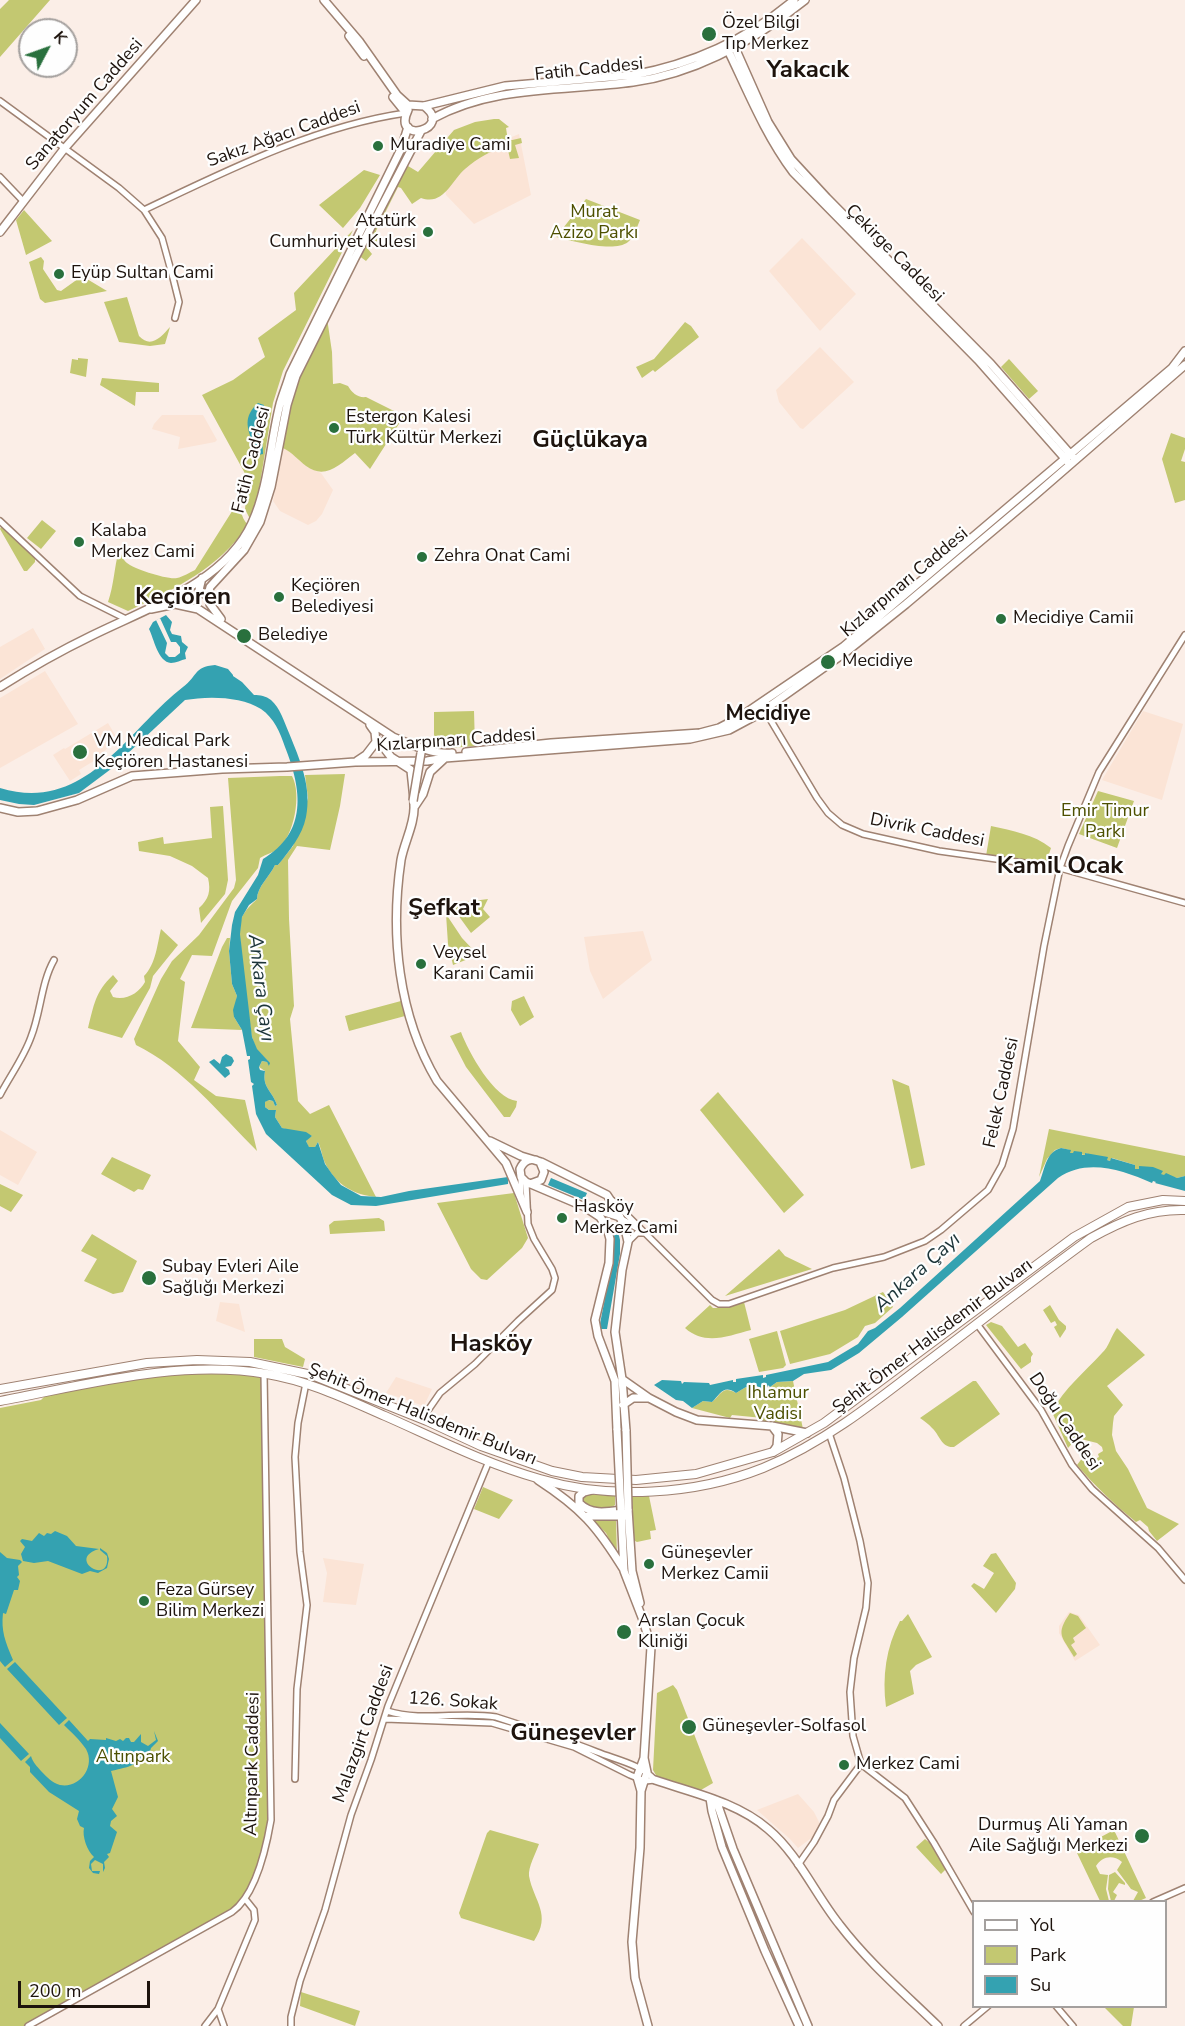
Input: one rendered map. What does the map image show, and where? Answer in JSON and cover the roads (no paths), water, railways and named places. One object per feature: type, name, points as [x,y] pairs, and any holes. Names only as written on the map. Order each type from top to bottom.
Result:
[{"type":"highway","name":"Şehit Ömer Halisdemir Bulvarı","points":[[0,1389],[147,1364],[197,1360],[250,1362],[312,1375],[422,1419],[481,1446],[552,1471],[582,1477],[636,1480],[696,1474],[773,1452],[824,1424],[1074,1237],[1128,1207],[1163,1200],[1184,1200]]},
{"type":"highway","name":"Şehit Ömer Halisdemir Bulvarı","points":[[0,1401],[186,1369],[264,1373],[306,1383],[338,1394],[489,1461],[524,1474],[569,1486],[597,1490],[634,1492],[681,1490],[730,1480],[794,1455],[862,1412],[1069,1254],[1105,1230],[1142,1214],[1185,1210]]},
{"type":"main road","name":"Sanatoryum Caddesi","points":[[0,232],[64,149],[196,0]]},
{"type":"main road","points":[[318,0],[351,39],[406,113]]},
{"type":"main road","points":[[324,0],[359,41],[397,95],[408,105],[414,105],[424,106],[430,111],[432,119],[429,127],[421,132],[414,131],[405,122],[406,113],[414,105]]},
{"type":"main road","name":"Fatih Caddesi","points":[[424,106],[505,86],[650,72],[730,47],[794,0]]},
{"type":"main road","name":"Fatih Caddesi","points":[[432,119],[464,103],[494,96],[652,78],[761,33],[805,0]]},
{"type":"main road","name":"Çekirge Caddesi","points":[[730,47],[764,127],[793,172],[978,360],[1070,459]]},
{"type":"main road","name":"Fatih Caddesi","points":[[0,687],[50,656],[152,609],[202,578],[224,560],[241,541],[252,524],[264,485],[280,404],[290,374],[401,149],[408,126]]},
{"type":"main road","name":"Fatih Caddesi","points":[[208,592],[213,582],[244,550],[260,522],[271,487],[287,405],[297,376],[421,132]]},
{"type":"main road","name":"Kızlarpınarı Caddesi","points":[[1070,459],[1172,368],[1185,351]]},
{"type":"main road","name":"Kızlarpınarı Caddesi","points":[[0,808],[18,812],[37,811],[77,800],[132,776],[355,762],[428,761],[690,739],[729,730],[843,647],[1185,365]]},
{"type":"main road","points":[[202,578],[199,590],[204,594],[208,592],[214,612],[229,627]]},
{"type":"main road","points":[[152,609],[175,604],[187,606],[198,609],[229,627]]},
{"type":"main road","name":"Kızlarpınarı Caddesi","points":[[229,627],[368,723],[421,751],[446,754],[551,743],[700,733],[719,728],[763,707]]},
{"type":"main road","points":[[355,762],[366,755],[376,742],[375,732],[368,723]]},
{"type":"main road","points":[[393,737],[386,739],[384,748],[386,752],[411,770],[415,803]]},
{"type":"main road","points":[[421,751],[415,803],[402,859],[397,917],[402,990],[415,1035],[437,1081],[506,1163],[526,1181],[585,1207],[604,1222],[610,1239],[609,1263],[595,1320],[598,1336],[615,1381],[617,1430],[632,1571],[651,1647],[644,1758],[645,1781],[641,1791]]},
{"type":"main road","points":[[415,803],[423,794],[430,772],[445,758]]},
{"type":"main road","points":[[488,1140],[521,1156],[536,1160],[607,1196],[626,1228],[628,1242],[622,1270],[615,1332],[626,1431],[624,1571]]},
{"type":"main road","points":[[536,1160],[542,1165],[543,1176],[538,1182],[526,1181],[520,1168],[524,1162],[536,1160]]},
{"type":"main road","points":[[506,1163],[527,1212]]},
{"type":"main road","points":[[622,1379],[648,1398],[697,1420],[772,1426],[807,1433]]},
{"type":"main road","points":[[623,1405],[633,1398],[648,1398]]},
{"type":"main road","points":[[772,1426],[778,1434],[777,1446],[773,1452]]},
{"type":"main road","points":[[524,1474],[538,1480],[562,1496],[586,1516],[603,1535],[624,1571],[644,1620]]},
{"type":"main road","points":[[597,1490],[580,1494],[579,1503],[594,1512],[625,1513]]},
{"type":"main road","points":[[586,1516],[625,1513]]},
{"type":"main road","points":[[644,1770],[637,1777],[641,1791],[640,1848],[632,1942],[635,1978],[648,2026]]},
{"type":"main road","points":[[655,1780],[713,1799],[748,1815],[768,1829],[786,1848],[855,1944],[938,2026]]},
{"type":"main road","points":[[713,1799],[712,1811],[722,1847],[799,2026]]},
{"type":"main road","points":[[713,1799],[808,2026]]},
{"type":"street","points":[[0,101],[119,188],[144,210],[162,238],[178,302],[175,318]]},
{"type":"street","name":"Sakız Ağacı Caddesi","points":[[144,210],[236,166],[296,143],[374,118],[406,113]]},
{"type":"street","points":[[0,177],[23,201]]},
{"type":"street","points":[[0,521],[80,596],[126,619]]},
{"type":"street","name":"Felek Caddesi","points":[[647,1233],[685,1275],[712,1300],[719,1304],[729,1304],[833,1268],[885,1257],[925,1241],[988,1190],[1002,1165],[1013,1129],[1060,868],[1099,772],[1185,635]]},
{"type":"street","name":"Divrik Caddesi","points":[[763,707],[817,798],[828,813],[842,825],[863,834],[939,851],[1060,868],[1185,903]]},
{"type":"street","points":[[0,1095],[31,1038],[39,1014],[48,970],[54,960]]},
{"type":"street","points":[[521,1198],[526,1181]]},
{"type":"street","points":[[422,1419],[440,1393],[475,1364],[552,1290],[555,1278],[552,1269],[528,1224],[526,1181]]},
{"type":"street","points":[[607,1196],[647,1233]]},
{"type":"street","points":[[585,1207],[620,1218],[647,1233]]},
{"type":"street","points":[[628,1242],[637,1233],[647,1233]]},
{"type":"street","name":"Doğu Caddesi","points":[[977,1324],[1041,1410],[1072,1465],[1092,1489],[1158,1548],[1185,1580]]},
{"type":"street","name":"Altınpark Caddesi","points":[[246,1900],[267,1843],[271,1820],[264,1373]]},
{"type":"street","points":[[295,1779],[297,1689],[307,1605],[296,1499],[296,1457],[298,1423],[306,1383]]},
{"type":"street","points":[[829,1433],[844,1478],[868,1583],[866,1608],[854,1658],[850,1692],[853,1736],[861,1764],[905,1798],[972,1909]]},
{"type":"street","name":"Malazgirt Caddesi","points":[[291,2026],[300,1981],[325,1910],[348,1824],[387,1711],[489,1461]]},
{"type":"street","name":"126. Sokak","points":[[387,1711],[432,1716],[486,1715],[496,1717],[578,1743],[644,1770],[655,1780]]},
{"type":"street","name":"126. Sokak","points":[[385,1719],[492,1723],[574,1747],[645,1781]]},
{"type":"street","points":[[798,1865],[814,1842],[834,1800],[861,1764]]},
{"type":"street","points":[[645,1781],[655,1780]]},
{"type":"street","points":[[1158,1900],[1185,1888]]},
{"type":"street","points":[[28,2026],[232,1912],[246,1900],[254,1910],[255,1920],[218,2009],[205,2026]]},
{"type":"street","points":[[964,2026],[987,2008]]},
{"type":"street","points":[[1057,2008],[1073,2026]]},
{"type":"street","points":[[218,2009],[224,2026]]},
{"type":"water","points":[[258,403],[264,405],[263,454],[258,455],[253,450],[256,445],[253,444],[249,432],[248,418]]},
{"type":"water","points":[[166,615],[172,622],[170,630],[172,634],[181,636],[182,642],[188,647],[185,653],[186,659],[173,663],[163,659],[149,629],[153,622]]},
{"type":"water","points":[[215,665],[228,669],[254,695],[271,700],[277,707],[301,764],[306,784],[306,817],[299,837],[278,865],[275,865],[261,886],[257,899],[249,905],[242,917],[240,934],[252,1037],[257,1049],[270,1063],[269,1066],[267,1062],[262,1061],[259,1067],[260,1070],[265,1071],[266,1085],[277,1105],[275,1106],[273,1101],[269,1100],[265,1102],[265,1107],[269,1110],[276,1110],[275,1117],[282,1128],[306,1132],[312,1136],[306,1141],[309,1147],[315,1147],[318,1142],[325,1164],[332,1174],[341,1185],[361,1196],[381,1197],[508,1177],[508,1184],[376,1206],[351,1205],[332,1195],[266,1134],[256,1114],[252,1086],[254,1084],[251,1082],[248,1060],[250,1056],[247,1056],[242,1030],[234,1017],[233,1010],[237,996],[232,984],[229,951],[235,912],[258,875],[263,859],[278,848],[288,836],[297,809],[297,794],[291,763],[281,736],[273,721],[261,709],[234,699],[185,700],[111,769],[79,793],[34,805],[0,800],[0,788],[30,793],[57,789],[81,779],[123,745],[199,670]]},
{"type":"water","points":[[226,1054],[234,1061],[231,1066],[225,1067],[230,1074],[225,1078],[209,1062],[214,1059],[220,1064],[222,1057]]},
{"type":"water","points":[[1061,1148],[1071,1150],[1070,1153],[1074,1151],[1082,1152],[1082,1155],[1085,1153],[1108,1157],[1107,1160],[1110,1161],[1111,1158],[1135,1165],[1135,1169],[1139,1169],[1139,1166],[1153,1167],[1163,1171],[1161,1174],[1164,1175],[1166,1173],[1177,1178],[1185,1176],[1185,1191],[1105,1168],[1093,1167],[1069,1172],[1058,1178],[859,1353],[831,1370],[804,1374],[793,1381],[777,1382],[770,1387],[768,1385],[766,1390],[756,1386],[754,1392],[754,1389],[752,1391],[746,1387],[736,1393],[725,1390],[712,1402],[703,1401],[692,1408],[654,1385],[662,1380],[681,1381],[682,1384],[684,1382],[709,1383],[710,1385],[733,1380],[736,1382],[736,1379],[763,1375],[763,1378],[766,1375],[828,1362],[858,1344],[868,1331],[900,1308],[1040,1181],[1049,1157]]},
{"type":"water","points":[[551,1178],[587,1193],[584,1200],[548,1185]]},
{"type":"water","points":[[616,1222],[620,1254],[607,1329],[599,1329],[614,1251],[610,1224]]},
{"type":"water","points":[[55,1531],[67,1536],[76,1546],[99,1549],[90,1553],[86,1559],[92,1568],[97,1570],[103,1569],[106,1565],[107,1556],[100,1548],[107,1553],[109,1559],[107,1568],[98,1573],[90,1571],[82,1574],[48,1561],[34,1563],[23,1561],[21,1554],[25,1547],[20,1541],[22,1539],[32,1541],[39,1533],[44,1536]]},
{"type":"water","points":[[0,1552],[7,1558],[22,1562],[18,1566],[19,1575],[17,1577],[20,1581],[18,1590],[14,1590],[6,1614],[3,1613],[4,1636],[13,1660],[5,1667],[0,1661]]},
{"type":"water","points":[[15,1662],[67,1718],[59,1725],[7,1669]]},
{"type":"water","points":[[69,1720],[88,1741],[90,1739],[106,1740],[106,1738],[123,1741],[129,1738],[131,1742],[134,1742],[141,1734],[141,1742],[148,1746],[156,1740],[154,1731],[158,1741],[151,1748],[149,1755],[145,1753],[135,1764],[111,1771],[118,1797],[112,1809],[117,1816],[111,1821],[110,1826],[117,1832],[110,1853],[107,1854],[109,1857],[104,1862],[103,1872],[103,1864],[95,1860],[91,1864],[92,1871],[100,1871],[99,1874],[93,1873],[89,1868],[90,1861],[94,1857],[86,1843],[84,1828],[80,1826],[77,1819],[79,1811],[49,1792],[30,1772],[30,1767],[25,1762],[31,1756],[34,1763],[50,1780],[60,1785],[73,1784],[79,1780],[87,1769],[89,1756],[84,1746],[64,1725]]},
{"type":"water","points":[[0,1723],[29,1754],[21,1761],[0,1738]]},
{"type":"place","name":"Özel Bilgi Tıp Merkez","points":[[709,34]]},
{"type":"place","name":"Muradiye Cami","points":[[378,146]]},
{"type":"place","name":"Atatürk Cumhuriyet Kulesi","points":[[428,232]]},
{"type":"place","name":"Eyüp Sultan Cami","points":[[59,274]]},
{"type":"place","name":"Estergon Kalesi Türk Kültür Merkezi","points":[[334,428]]},
{"type":"place","name":"Kalaba Merkez Cami","points":[[79,542]]},
{"type":"place","name":"Zehra Onat Cami","points":[[422,557]]},
{"type":"place","name":"Keçiören Belediyesi","points":[[279,597]]},
{"type":"place","name":"Mecidiye Camii","points":[[1001,619]]},
{"type":"place","name":"Belediye","points":[[244,636]]},
{"type":"place","name":"Mecidiye","points":[[828,662]]},
{"type":"place","name":"VM Medical Park Keçiören Hastanesi","points":[[80,752]]},
{"type":"place","name":"Veysel Karani Camii","points":[[421,964]]},
{"type":"place","name":"Hasköy Merkez Cami","points":[[562,1218]]},
{"type":"place","name":"Subay Evleri Aile Sağlığı Merkezi","points":[[149,1278]]},
{"type":"place","name":"Güneşevler Merkez Camii","points":[[649,1564]]},
{"type":"place","name":"Feza Gürsey Bilim Merkezi","points":[[144,1601]]},
{"type":"place","name":"Arslan Çocuk Kliniği","points":[[624,1632]]},
{"type":"place","name":"Güneşevler-Solfasol","points":[[689,1727]]},
{"type":"place","name":"Merkez Cami","points":[[844,1765]]},
{"type":"place","name":"Durmuş Ali Yaman Aile Sağlığı Merkezi","points":[[1142,1836]]},
{"type":"district","name":"Yakacık","points":[[808,71]]},
{"type":"district","name":"Güçlükaya","points":[[590,441]]},
{"type":"district","name":"Keçiören","points":[[183,598]]},
{"type":"district","name":"Mecidiye","points":[[768,715]]},
{"type":"district","name":"Kamil Ocak","points":[[1060,867]]},
{"type":"district","name":"Şefkat","points":[[444,909]]},
{"type":"district","name":"Hasköy","points":[[491,1345]]},
{"type":"district","name":"Güneşevler","points":[[573,1734]]},
{"type":"park label","name":"Murat Azizo Parkı","points":[[594,223]]},
{"type":"park label","name":"Emir Timur Parkı","points":[[1105,822]]},
{"type":"park label","name":"Ihlamur Vadisi","points":[[778,1404]]},
{"type":"park label","name":"Altınpark","points":[[133,1758]]},
{"type":"water label","name":"Ankara Çayı","points":[[260,988]]},
{"type":"water label","name":"Ankara Çayı","points":[[918,1273]]}]
